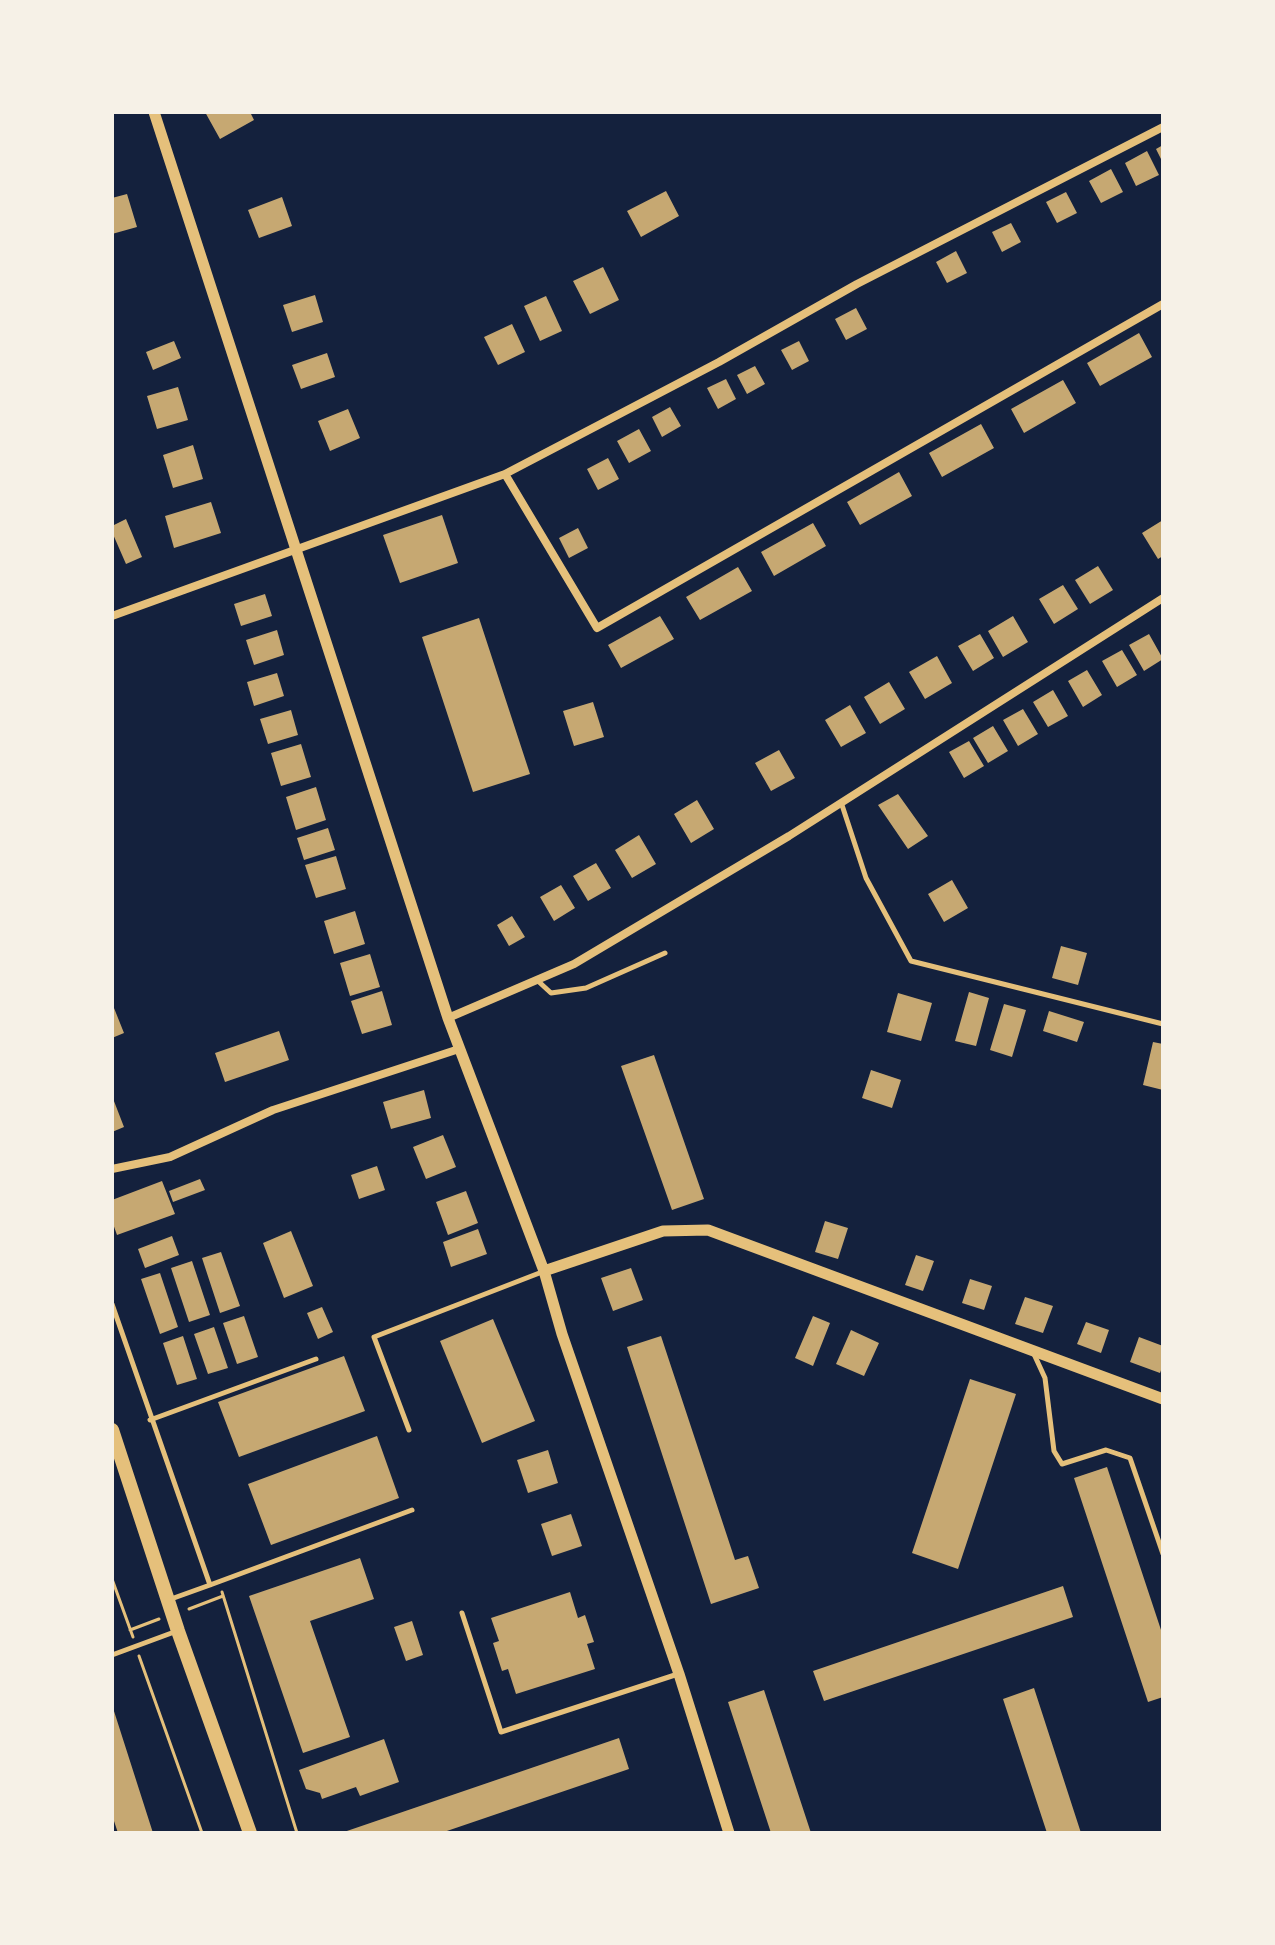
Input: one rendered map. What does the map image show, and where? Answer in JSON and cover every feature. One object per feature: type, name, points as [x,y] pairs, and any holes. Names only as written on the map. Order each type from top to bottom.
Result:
[{"type":"main road","points":[[112,1430],[178,1631],[250,1833]]},
{"type":"street","points":[[154,112],[448,1018],[544,1271],[562,1334],[679,1674],[729,1833]]},
{"type":"street","points":[[112,616],[505,474],[719,362],[857,284],[1163,127]]},
{"type":"street","points":[[505,474],[597,628],[1163,304]]},
{"type":"street","points":[[448,1018],[574,964],[841,802],[1163,598]]},
{"type":"street","points":[[112,1169],[170,1157],[273,1110],[459,1049]]},
{"type":"street","points":[[544,1271],[663,1231],[708,1230],[1163,1399]]},
{"type":"lane","points":[[841,802],[866,878],[911,961],[1163,1024]]},
{"type":"lane","points":[[538,981],[551,993],[586,988],[665,953]]},
{"type":"lane","points":[[409,1430],[374,1337],[544,1271]]},
{"type":"lane","points":[[112,1304],[210,1585]]},
{"type":"lane","points":[[1032,1352],[1045,1378],[1054,1451],[1062,1464],[1106,1450],[1130,1458],[1163,1554]]},
{"type":"lane","points":[[150,1420],[316,1359]]},
{"type":"lane","points":[[168,1600],[412,1510]]},
{"type":"lane","points":[[462,1613],[501,1732],[679,1674]]},
{"type":"lane","points":[[112,1655],[178,1631]]},
{"type":"path","points":[[112,1579],[202,1833]]},
{"type":"path","points":[[218,1582],[297,1833]]},
{"type":"building","points":[[205,112],[250,112],[254,120],[220,139]]},
{"type":"building","points":[[1163,145],[1163,163],[1156,149]]},
{"type":"building","points":[[1147,151],[1159,175],[1136,186],[1125,163]]},
{"type":"building","points":[[1111,169],[1123,192],[1101,203],[1089,181]]},
{"type":"building","points":[[666,191],[679,216],[641,237],[627,211]]},
{"type":"building","points":[[1066,192],[1077,213],[1057,223],[1046,202]]},
{"type":"building","points":[[127,194],[137,227],[112,234],[112,198]]},
{"type":"building","points":[[282,197],[292,226],[259,238],[248,210]]},
{"type":"building","points":[[1011,223],[1021,242],[1002,252],[992,232]]},
{"type":"building","points":[[956,251],[967,273],[947,283],[936,262]]},
{"type":"building","points":[[603,267],[619,300],[590,314],[573,281]]},
{"type":"building","points":[[315,295],[323,322],[292,332],[283,305]]},
{"type":"building","points":[[546,296],[562,331],[540,341],[524,306]]},
{"type":"building","points":[[856,308],[867,329],[846,340],[835,319]]},
{"type":"building","points":[[512,324],[525,352],[498,365],[484,337]]},
{"type":"building","points":[[1139,333],[1152,357],[1100,386],[1087,363]]},
{"type":"building","points":[[174,341],[181,358],[153,370],[146,352]]},
{"type":"building","points":[[799,341],[809,361],[792,370],[781,350]]},
{"type":"building","points":[[327,353],[335,377],[301,389],[292,365]]},
{"type":"building","points":[[755,366],[765,384],[747,394],[737,375]]},
{"type":"building","points":[[726,379],[736,399],[718,409],[707,388]]},
{"type":"building","points":[[1063,380],[1076,403],[1024,433],[1011,409]]},
{"type":"building","points":[[178,387],[188,420],[157,429],[147,396]]},
{"type":"building","points":[[670,407],[681,426],[662,437],[652,417]]},
{"type":"building","points":[[348,409],[360,438],[330,451],[318,421]]},
{"type":"building","points":[[981,424],[994,448],[942,477],[929,453]]},
{"type":"building","points":[[639,429],[651,451],[629,463],[617,441]]},
{"type":"building","points":[[193,445],[203,479],[173,488],[163,455]]},
{"type":"building","points":[[608,458],[619,479],[598,490],[587,469]]},
{"type":"building","points":[[899,472],[912,496],[860,525],[847,502]]},
{"type":"building","points":[[211,502],[221,533],[174,548],[165,516]]},
{"type":"building","points":[[442,515],[458,563],[400,583],[383,535]]},
{"type":"building","points":[[126,519],[142,557],[126,564],[112,526]]},
{"type":"building","points":[[1163,520],[1163,556],[1158,559],[1142,533]]},
{"type":"building","points":[[813,523],[826,546],[774,576],[761,552]]},
{"type":"building","points":[[578,528],[588,548],[569,558],[559,538]]},
{"type":"building","points":[[1098,566],[1113,590],[1090,604],[1075,580]]},
{"type":"building","points":[[738,567],[752,591],[700,620],[686,597]]},
{"type":"building","points":[[1063,585],[1078,609],[1054,624],[1039,599]]},
{"type":"building","points":[[265,594],[272,616],[241,626],[234,604]]},
{"type":"building","points":[[660,616],[674,639],[621,668],[608,645]]},
{"type":"building","points":[[1013,616],[1028,642],[1003,657],[988,631]]},
{"type":"building","points":[[479,618],[530,774],[473,792],[422,637]]},
{"type":"building","points":[[277,630],[284,655],[254,665],[246,640]]},
{"type":"building","points":[[980,634],[994,658],[973,671],[958,646]]},
{"type":"building","points":[[1149,634],[1163,659],[1144,671],[1129,645]]},
{"type":"building","points":[[1122,650],[1137,675],[1117,687],[1102,661]]},
{"type":"building","points":[[937,656],[952,683],[925,699],[909,672]]},
{"type":"building","points":[[1087,670],[1102,695],[1083,707],[1068,681]]},
{"type":"building","points":[[277,673],[284,696],[254,706],[247,682]]},
{"type":"building","points":[[889,682],[905,709],[880,724],[864,697]]},
{"type":"building","points":[[1053,690],[1068,716],[1048,727],[1033,702]]},
{"type":"building","points":[[593,702],[604,737],[574,746],[563,711]]},
{"type":"building","points":[[850,705],[866,733],[841,747],[825,720]]},
{"type":"building","points":[[1023,709],[1038,734],[1018,746],[1003,720]]},
{"type":"building","points":[[291,710],[298,735],[268,744],[260,719]]},
{"type":"building","points":[[993,726],[1008,751],[988,763],[973,738]]},
{"type":"building","points":[[969,741],[984,766],[964,778],[949,752]]},
{"type":"building","points":[[301,744],[311,777],[281,786],[271,753]]},
{"type":"building","points":[[779,750],[795,778],[771,791],[755,763]]},
{"type":"building","points":[[316,787],[326,820],[296,830],[286,797]]},
{"type":"building","points":[[898,794],[928,836],[908,849],[878,805]]},
{"type":"building","points":[[697,800],[714,829],[691,843],[674,814]]},
{"type":"building","points":[[328,828],[335,850],[304,860],[297,838]]},
{"type":"building","points":[[639,835],[656,864],[632,878],[615,850]]},
{"type":"building","points":[[336,856],[346,889],[316,898],[305,865]]},
{"type":"building","points":[[596,863],[611,888],[588,901],[573,876]]},
{"type":"building","points":[[952,880],[968,908],[944,922],[928,894]]},
{"type":"building","points":[[561,885],[575,908],[554,921],[540,897]]},
{"type":"building","points":[[355,911],[365,944],[334,954],[324,921]]},
{"type":"building","points":[[512,916],[525,937],[509,946],[497,925]]},
{"type":"building","points":[[1061,946],[1087,953],[1078,985],[1052,978]]},
{"type":"building","points":[[370,954],[380,987],[350,996],[340,963]]},
{"type":"building","points":[[382,991],[392,1025],[362,1034],[351,1001]]},
{"type":"building","points":[[969,992],[989,998],[976,1046],[955,1041]]},
{"type":"building","points":[[898,993],[932,1003],[921,1041],[887,1032]]},
{"type":"building","points":[[112,1003],[124,1033],[112,1038]]},
{"type":"building","points":[[1004,1004],[1026,1010],[1012,1057],[990,1050]]},
{"type":"building","points":[[1049,1011],[1084,1022],[1077,1042],[1043,1031]]},
{"type":"building","points":[[279,1031],[289,1060],[225,1082],[215,1053]]},
{"type":"building","points":[[1153,1042],[1163,1044],[1163,1090],[1143,1085]]},
{"type":"building","points":[[654,1055],[704,1199],[672,1210],[621,1066]]},
{"type":"building","points":[[871,1070],[901,1080],[892,1108],[862,1098]]},
{"type":"building","points":[[424,1090],[431,1118],[391,1129],[383,1102]]},
{"type":"building","points":[[112,1096],[124,1127],[112,1132]]},
{"type":"building","points":[[443,1135],[456,1167],[426,1179],[413,1147]]},
{"type":"building","points":[[377,1166],[385,1190],[359,1199],[351,1175]]},
{"type":"building","points":[[200,1179],[205,1190],[173,1202],[169,1191]]},
{"type":"building","points":[[162,1181],[175,1214],[117,1235],[112,1221],[112,1200]]},
{"type":"building","points":[[466,1191],[478,1223],[448,1235],[436,1202]]},
{"type":"building","points":[[825,1221],[848,1228],[838,1259],[815,1252]]},
{"type":"building","points":[[478,1229],[487,1254],[451,1267],[443,1242]]},
{"type":"building","points":[[291,1231],[313,1286],[284,1298],[263,1243]]},
{"type":"building","points":[[172,1236],[179,1255],[145,1268],[138,1249]]},
{"type":"building","points":[[221,1252],[240,1306],[220,1313],[202,1258]]},
{"type":"building","points":[[916,1255],[934,1261],[923,1291],[905,1285]]},
{"type":"building","points":[[192,1261],[210,1315],[189,1322],[171,1268]]},
{"type":"building","points":[[631,1268],[643,1300],[613,1311],[601,1278]]},
{"type":"building","points":[[160,1273],[178,1327],[160,1334],[141,1279]]},
{"type":"building","points":[[970,1279],[992,1286],[984,1310],[962,1303]]},
{"type":"building","points":[[1025,1297],[1053,1306],[1043,1333],[1015,1324]]},
{"type":"building","points":[[322,1307],[333,1332],[318,1339],[307,1313]]},
{"type":"building","points":[[244,1316],[258,1357],[237,1364],[223,1323]]},
{"type":"building","points":[[813,1316],[830,1323],[813,1366],[795,1358]]},
{"type":"building","points":[[493,1319],[535,1421],[482,1443],[440,1341]]},
{"type":"building","points":[[1086,1322],[1109,1330],[1101,1353],[1077,1344]]},
{"type":"building","points":[[214,1327],[228,1368],[208,1374],[194,1334]]},
{"type":"building","points":[[851,1330],[879,1343],[864,1376],[836,1364]]},
{"type":"building","points":[[183,1336],[197,1379],[177,1385],[163,1343]]},
{"type":"building","points":[[661,1336],[735,1560],[748,1556],[759,1588],[711,1604],[627,1347]]},
{"type":"building","points":[[1139,1337],[1163,1346],[1160,1373],[1130,1362]]},
{"type":"building","points":[[344,1356],[365,1411],[239,1457],[218,1402]]},
{"type":"building","points":[[970,1379],[1016,1394],[958,1569],[912,1553]]},
{"type":"building","points":[[377,1436],[399,1498],[271,1545],[248,1484]]},
{"type":"building","points":[[548,1450],[558,1483],[528,1493],[517,1460]]},
{"type":"building","points":[[1107,1467],[1163,1636],[1163,1697],[1148,1702],[1074,1478]]},
{"type":"building","points":[[571,1514],[582,1546],[552,1556],[541,1524]]},
{"type":"building","points":[[360,1558],[374,1599],[310,1621],[350,1737],[303,1753],[249,1596]]},
{"type":"building","points":[[1063,1586],[1073,1617],[824,1701],[813,1671]]},
{"type":"building","points":[[570,1592],[578,1618],[585,1615],[594,1642],[587,1644],[595,1669],[516,1694],[508,1669],[502,1671],[493,1643],[499,1641],[491,1618]]},
{"type":"building","points":[[412,1621],[423,1655],[406,1661],[394,1627]]},
{"type":"building","points":[[1034,1688],[1081,1833],[1047,1833],[1003,1699]]},
{"type":"building","points":[[764,1690],[811,1833],[771,1833],[728,1702]]},
{"type":"building","points":[[113,1708],[153,1833],[118,1833],[112,1815]]},
{"type":"building","points":[[619,1738],[629,1769],[441,1833],[341,1833]]},
{"type":"building","points":[[384,1739],[399,1782],[360,1796],[356,1787],[322,1799],[320,1793],[306,1789],[299,1770]]}]
